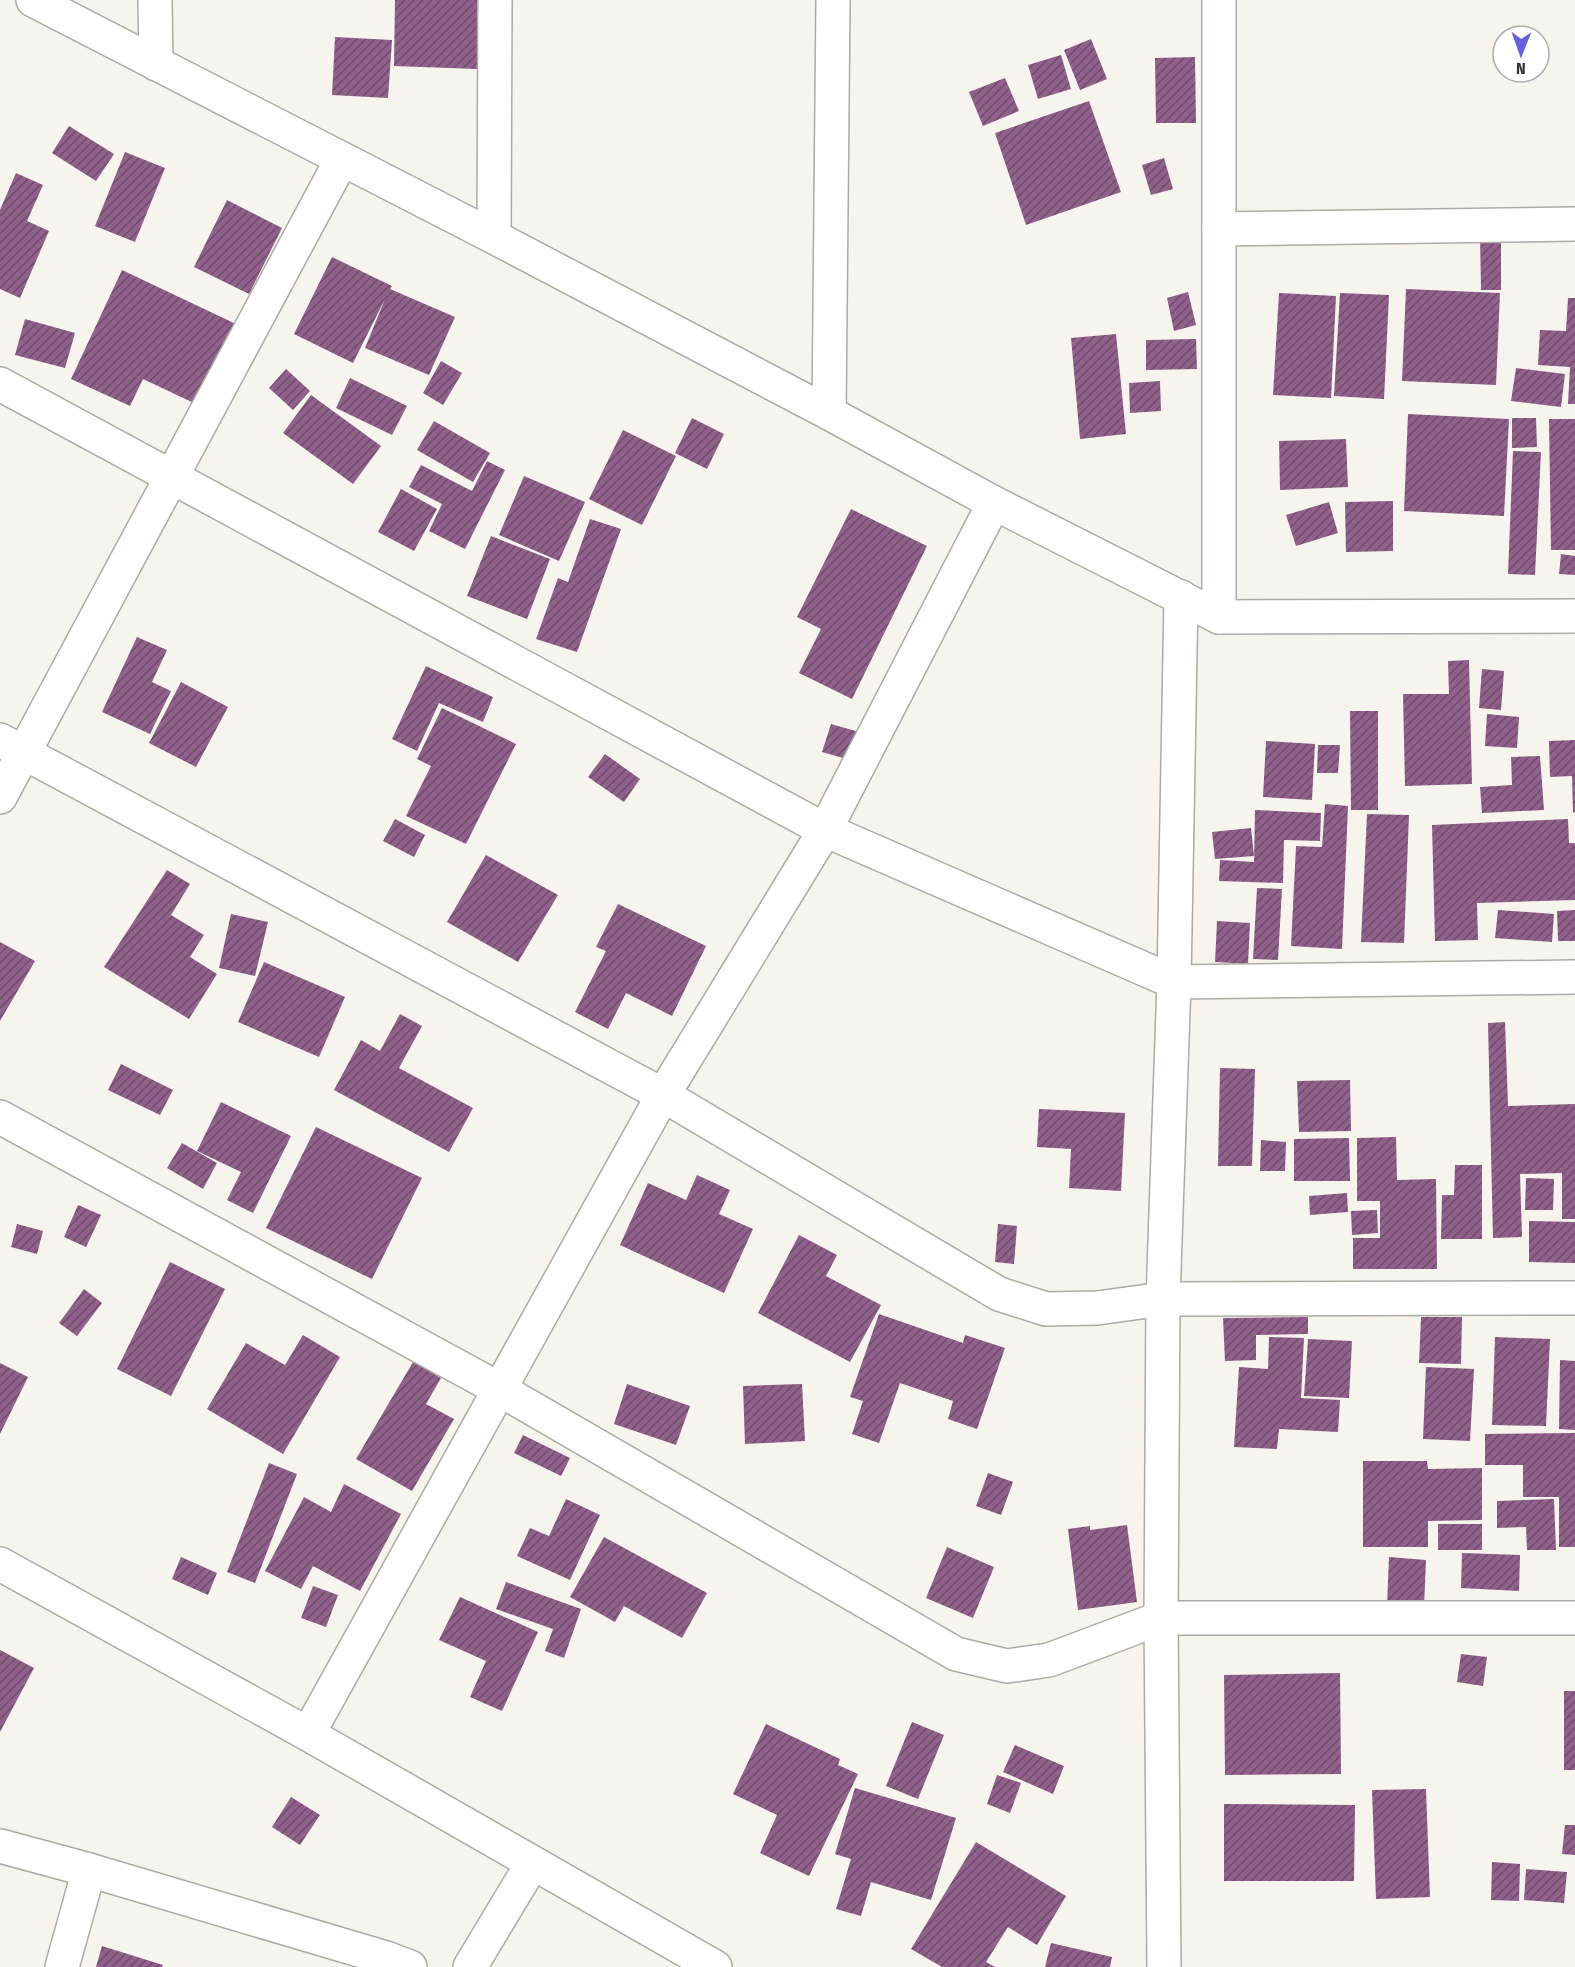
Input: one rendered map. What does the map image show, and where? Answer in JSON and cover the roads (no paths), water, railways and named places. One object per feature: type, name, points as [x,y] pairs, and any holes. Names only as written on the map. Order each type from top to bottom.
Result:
[{"type":"street","points":[[33,0],[494,237],[829,413],[993,503],[1219,617],[1575,616]]},
{"type":"street","points":[[155,0],[156,64]]},
{"type":"street","points":[[494,237],[495,0]]},
{"type":"street","points":[[829,413],[833,0]]},
{"type":"street","points":[[1219,617],[1220,0]]},
{"type":"street","points":[[0,797],[12,747],[171,477],[342,159]]},
{"type":"street","points":[[1220,229],[1575,224]]},
{"type":"street","points":[[0,384],[825,830],[1174,982],[1575,977]]},
{"type":"street","points":[[308,1734],[663,1095],[825,830],[993,503]]},
{"type":"street","points":[[1164,1967],[1161,1618],[1163,1299],[1174,982],[1181,597]]},
{"type":"street","points":[[12,747],[663,1095],[999,1293],[1046,1309],[1097,1308],[1163,1299],[1575,1298]]},
{"type":"street","points":[[0,1117],[500,1389],[956,1654],[1007,1666],[1049,1660],[1161,1618],[1575,1618]]},
{"type":"street","points":[[0,1564],[308,1734],[715,1967]]},
{"type":"street","points":[[0,1846],[88,1870],[410,1967]]},
{"type":"street","points":[[470,1967],[532,1864]]},
{"type":"street","points":[[62,1967],[88,1870]]}]
